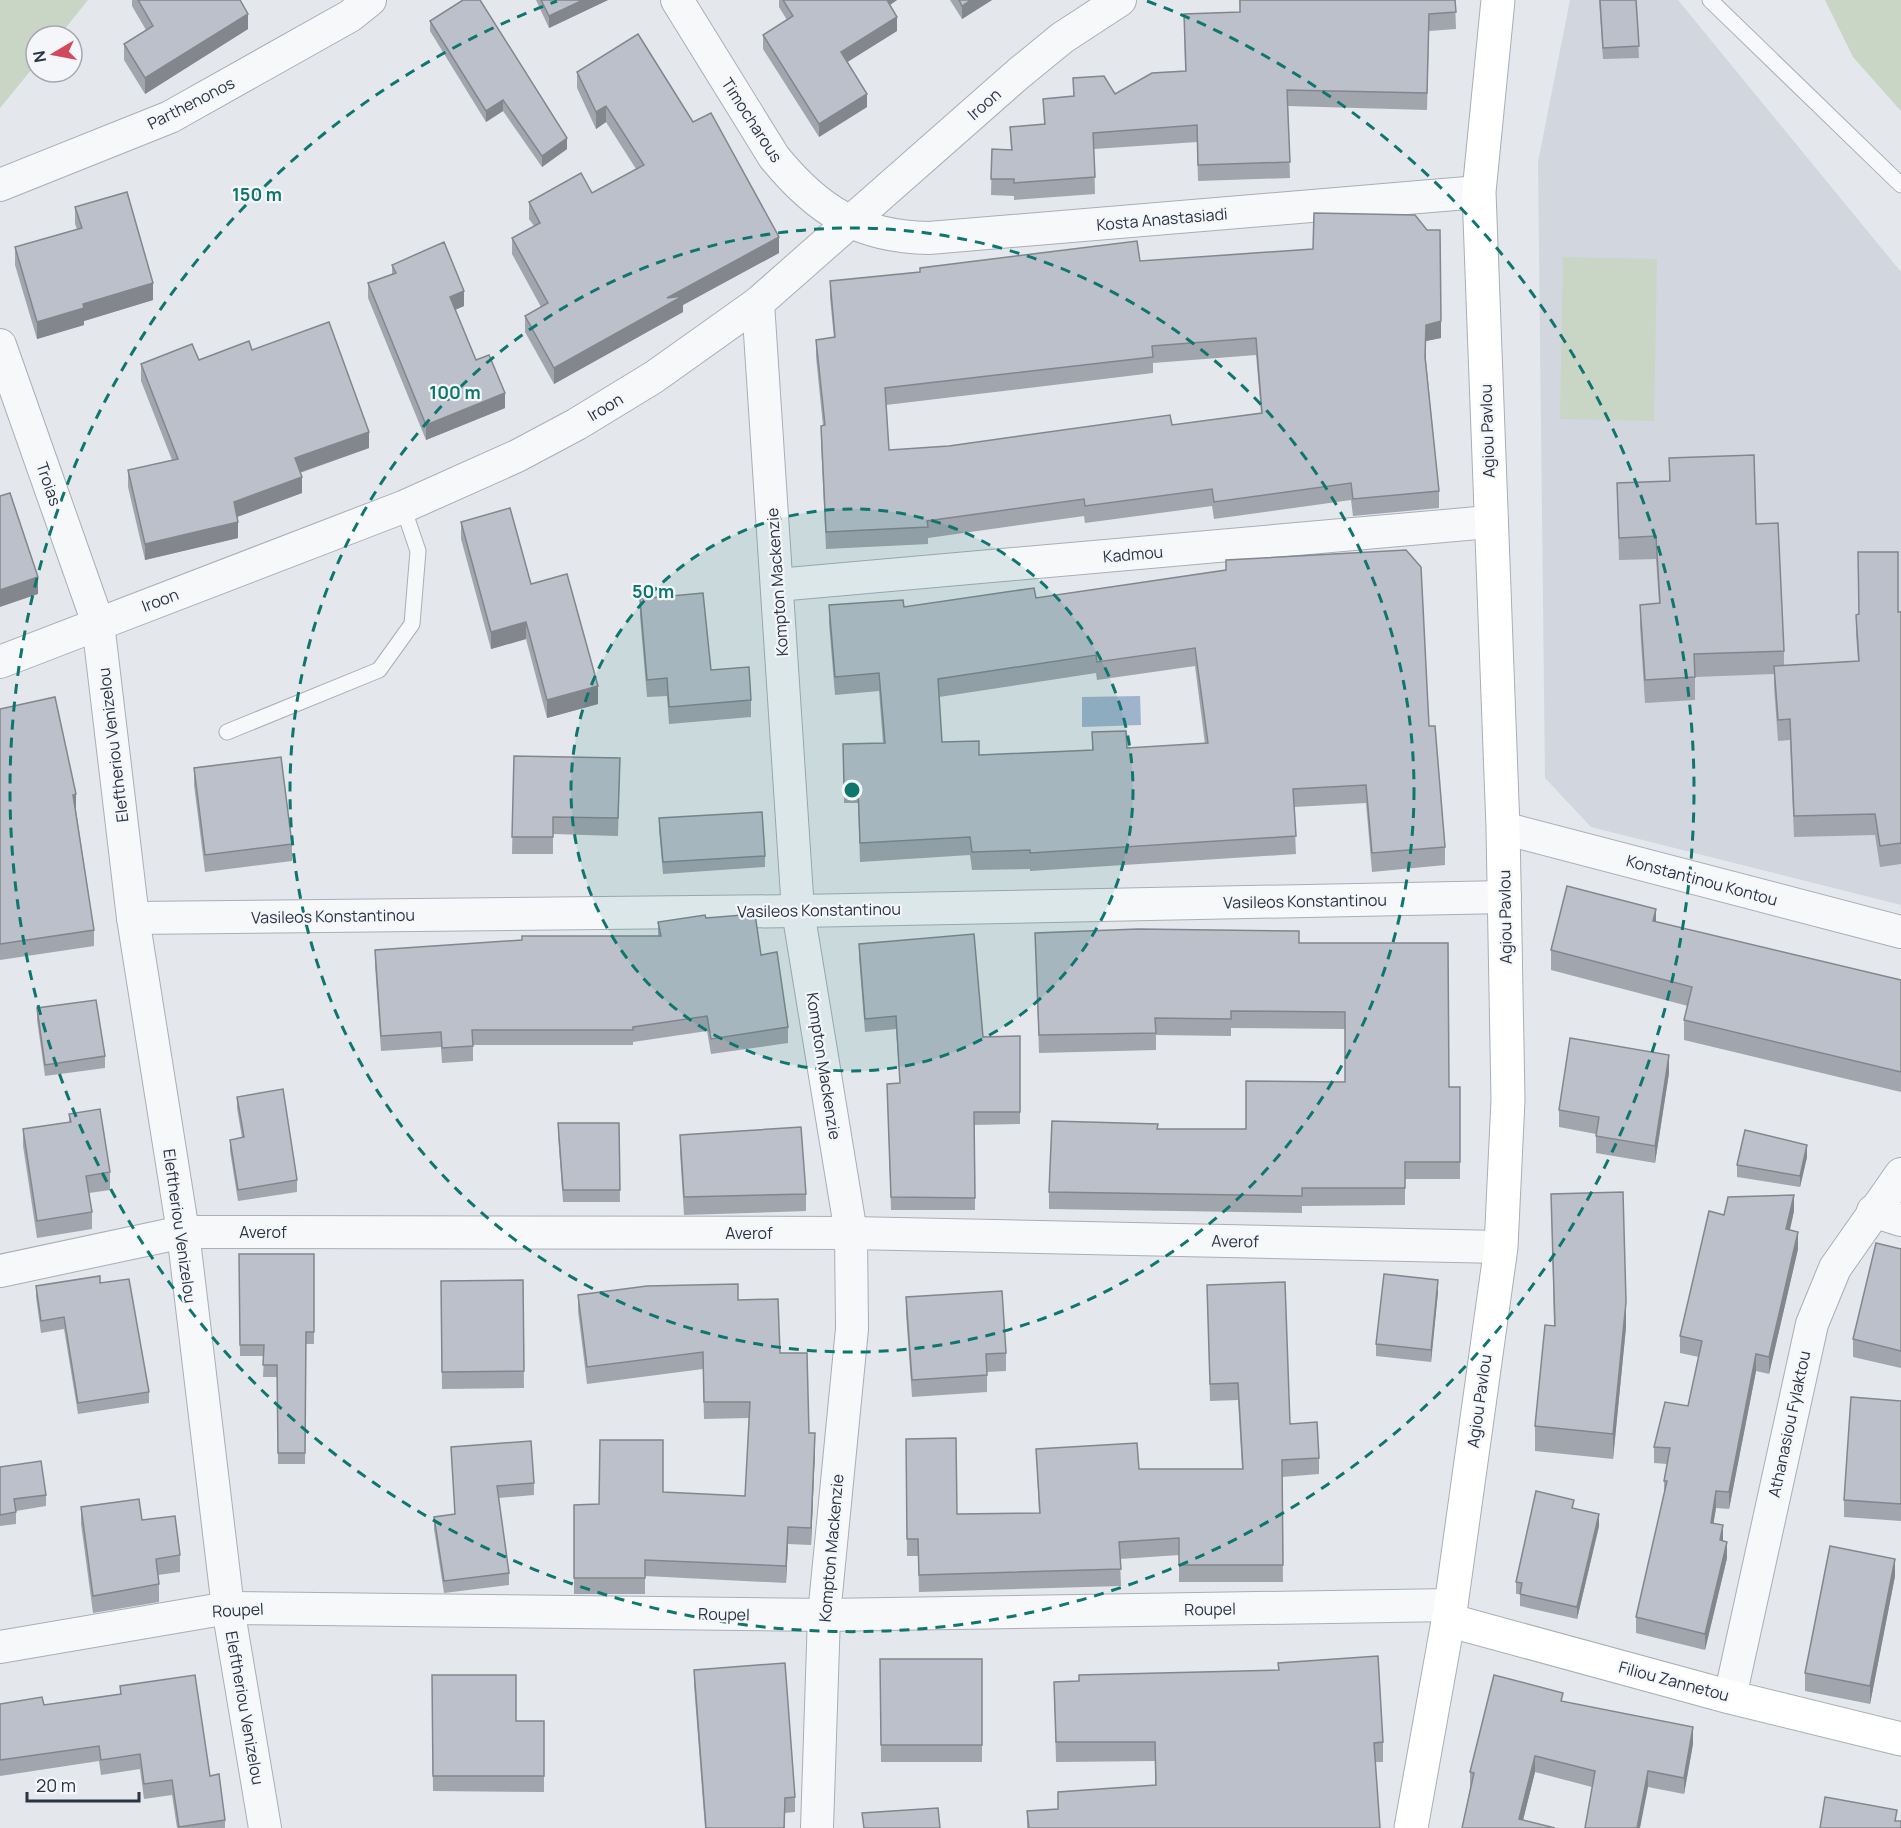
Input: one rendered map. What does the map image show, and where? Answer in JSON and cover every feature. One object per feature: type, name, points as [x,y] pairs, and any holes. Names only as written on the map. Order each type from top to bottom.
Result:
[{"type":"main road","name":"Agiou Pavlou","points":[[1411,1828],[1449,1613],[1501,1247],[1508,1100],[1503,828],[1479,192],[1498,0]]},
{"type":"main road","name":"Filiou Zannetou","points":[[1449,1613],[1730,1697],[1901,1739]]},
{"type":"street","name":"Parthenonos","points":[[0,185],[170,117],[350,16],[370,0]]},
{"type":"street","name":"Timocharous","points":[[676,0],[774,157],[803,191],[848,222]]},
{"type":"street","name":"Iroon","points":[[0,662],[403,507],[517,456],[577,424],[654,377],[758,303],[848,222],[1062,38],[1120,0]]},
{"type":"street","name":"Kosta Anastasiadi","points":[[848,222],[892,235],[929,238],[1479,192]]},
{"type":"street","name":"Kompton Mackenzie","points":[[758,303],[798,911],[851,1233],[852,1329],[824,1615],[817,1828]]},
{"type":"street","name":"Troias","points":[[0,345],[98,623]]},
{"type":"street","name":"Kadmou","points":[[777,585],[1490,522]]},
{"type":"street","name":"Eleftheriou Venizelou","points":[[98,623],[133,918],[183,1232],[228,1608],[265,1828]]},
{"type":"street","name":"Konstantinou Kontou","points":[[1503,828],[1901,933]]},
{"type":"street","name":"Vasileos Konstantinou","points":[[133,918],[798,911],[1505,897]]},
{"type":"street","name":"Athanasiou Fylaktou","points":[[1730,1697],[1807,1343],[1820,1302],[1835,1268],[1887,1216],[1901,1174]]},
{"type":"street","name":"Averof","points":[[0,1271],[183,1232],[851,1233],[1501,1247]]},
{"type":"street","name":"Roupel","points":[[0,1647],[228,1608],[824,1615],[1449,1613]]},
{"type":"lane","points":[[1710,0],[1901,185]]},
{"type":"lane","points":[[227,732],[379,670],[412,624],[418,551],[403,507]]},
{"type":"shaded area","points":[[1570,0],[1678,0],[1901,272],[1901,905],[1591,827],[1545,778],[1538,162]]},
{"type":"green space","points":[[0,0],[88,0],[69,24],[24,24],[24,79],[0,108]]},
{"type":"green space","points":[[1825,0],[1901,0],[1901,111],[1853,57]]},
{"type":"green space","points":[[1563,257],[1657,259],[1654,421],[1560,419]]},
{"type":"water","points":[[1140,696],[1141,725],[1082,727],[1082,697]]},
{"type":"building","points":[[138,0],[240,0],[248,14],[145,78],[124,44],[153,26]]},
{"type":"building","points":[[463,0],[480,0],[567,138],[542,156],[503,100],[486,111],[430,21]]},
{"type":"building","points":[[541,0],[583,0],[549,16]]},
{"type":"building","points":[[783,0],[887,0],[897,17],[841,52],[867,94],[819,124],[763,35],[793,16]]},
{"type":"building","points":[[959,0],[971,0],[962,6]]},
{"type":"building","points":[[1240,0],[1455,0],[1456,12],[1429,14],[1427,93],[1287,90],[1290,162],[1198,165],[1197,125],[1093,133],[1095,177],[1014,183],[1014,179],[991,179],[992,149],[1012,150],[1010,127],[1045,124],[1043,99],[1074,96],[1073,78],[1104,76],[1115,94],[1152,73],[1186,71],[1184,14],[1240,12]]},
{"type":"building","points":[[1600,0],[1636,0],[1639,46],[1603,48]]},
{"type":"building","points":[[638,34],[693,122],[711,113],[779,237],[667,298],[683,296],[554,368],[525,316],[548,303],[512,238],[540,223],[529,202],[581,173],[592,193],[644,165],[606,106],[596,112],[577,72]]},
{"type":"building","points":[[127,192],[153,283],[83,304],[84,308],[37,322],[15,247],[82,228],[75,207]]},
{"type":"building","points":[[1314,213],[1415,215],[1427,230],[1440,230],[1441,321],[1426,325],[1425,357],[1439,491],[1353,499],[1351,483],[1214,502],[1212,489],[1085,506],[1084,499],[927,521],[928,527],[826,532],[821,426],[825,425],[816,340],[835,337],[830,281],[920,272],[920,268],[1137,241],[1140,261],[1313,249]],"holes":[[[1256,338],[1262,413],[1172,425],[1170,415],[949,446],[889,450],[885,388],[1153,357],[1152,346]]]},
{"type":"building","points":[[444,242],[464,291],[450,297],[476,360],[489,355],[505,393],[426,425],[368,283],[396,273],[392,265]]},
{"type":"building","points":[[329,322],[369,432],[295,458],[302,477],[234,502],[238,522],[145,544],[128,470],[178,459],[141,364],[192,344],[199,360],[249,341],[252,350]]},
{"type":"building","points":[[1754,455],[1756,524],[1778,523],[1784,651],[1694,654],[1695,677],[1645,680],[1640,605],[1660,603],[1656,536],[1619,538],[1617,483],[1670,481],[1669,458]]},
{"type":"building","points":[[10,493],[38,577],[0,590],[0,496]]},
{"type":"building","points":[[510,508],[531,584],[567,574],[598,686],[547,700],[526,622],[491,632],[461,522]]},
{"type":"building","points":[[1406,550],[1421,567],[1429,726],[1435,726],[1445,847],[1372,853],[1366,785],[1293,789],[1296,836],[1030,853],[1030,850],[972,852],[970,837],[860,843],[858,785],[844,785],[843,744],[885,743],[879,673],[835,677],[829,605],[903,600],[904,607],[1034,588],[1036,598],[1226,570],[1226,560]],"holes":[[[1195,648],[1208,743],[1127,748],[1126,731],[1092,732],[1093,750],[979,755],[979,741],[942,742],[938,679],[1096,655],[1097,662]]]},
{"type":"building","points":[[1858,552],[1898,552],[1898,612],[1901,612],[1901,843],[1880,846],[1875,814],[1794,816],[1790,719],[1778,720],[1774,666],[1859,661],[1856,615],[1859,614]]},
{"type":"building","points":[[703,593],[711,670],[749,667],[751,700],[669,707],[667,678],[647,680],[640,599]]},
{"type":"building","points":[[55,697],[76,794],[73,795],[94,930],[0,944],[0,709]]},
{"type":"building","points":[[514,756],[620,758],[618,818],[553,817],[553,837],[512,837]]},
{"type":"building","points":[[281,757],[292,844],[205,855],[194,768]]},
{"type":"building","points":[[762,812],[765,856],[663,862],[659,818]]},
{"type":"building","points":[[1567,886],[1656,909],[1653,921],[1901,980],[1901,1072],[1684,1020],[1692,987],[1551,950]]},
{"type":"building","points":[[755,914],[761,955],[777,952],[788,1027],[711,1039],[707,1016],[633,1027],[633,1030],[472,1030],[473,1046],[442,1048],[441,1032],[381,1036],[375,950],[522,940],[522,936],[661,936],[658,922],[705,915],[706,918]]},
{"type":"building","points":[[1138,929],[1299,931],[1299,943],[1448,943],[1449,1087],[1460,1087],[1460,1162],[1405,1162],[1405,1188],[1302,1188],[1302,1196],[1049,1192],[1052,1121],[1158,1124],[1157,1129],[1246,1129],[1246,1081],[1345,1082],[1345,1012],[1231,1011],[1231,1019],[1155,1018],[1156,1033],[1039,1035],[1035,933]]},
{"type":"building","points":[[974,934],[983,1037],[1020,1036],[1020,1112],[974,1112],[975,1198],[891,1197],[887,1084],[900,1083],[896,1016],[865,1019],[859,944]]},
{"type":"building","points":[[96,1000],[105,1056],[45,1065],[37,1008]]},
{"type":"building","points":[[1570,1038],[1669,1055],[1655,1146],[1596,1136],[1599,1117],[1559,1110]]},
{"type":"building","points":[[283,1089],[297,1180],[238,1190],[230,1140],[244,1137],[237,1097]]},
{"type":"building","points":[[100,1109],[110,1172],[86,1176],[92,1212],[37,1221],[23,1129],[71,1122],[69,1114]]},
{"type":"building","points":[[558,1123],[619,1123],[620,1190],[563,1190]]},
{"type":"building","points":[[801,1127],[806,1194],[684,1197],[680,1135]]},
{"type":"building","points":[[1745,1130],[1807,1145],[1800,1176],[1737,1165]]},
{"type":"building","points":[[1623,1192],[1626,1302],[1613,1434],[1535,1426],[1545,1325],[1555,1326],[1551,1194]]},
{"type":"building","points":[[1794,1195],[1786,1229],[1798,1232],[1769,1357],[1756,1354],[1729,1492],[1716,1491],[1711,1523],[1723,1525],[1720,1540],[1727,1542],[1705,1634],[1636,1617],[1667,1481],[1664,1481],[1670,1448],[1654,1447],[1665,1402],[1688,1406],[1702,1341],[1680,1336],[1709,1211],[1724,1215],[1728,1197]]},
{"type":"building","points":[[1876,1243],[1901,1249],[1901,1351],[1853,1339]]},
{"type":"building","points":[[239,1254],[314,1254],[314,1332],[306,1332],[305,1453],[278,1453],[277,1365],[263,1365],[264,1345],[240,1345]]},
{"type":"building","points":[[1384,1274],[1438,1280],[1431,1350],[1376,1344]]},
{"type":"building","points":[[100,1276],[100,1283],[129,1279],[149,1392],[78,1403],[64,1317],[41,1321],[36,1286]]},
{"type":"building","points":[[523,1280],[524,1371],[442,1372],[441,1281]]},
{"type":"building","points":[[1285,1282],[1290,1424],[1317,1422],[1319,1458],[1282,1460],[1283,1565],[1179,1565],[1179,1538],[1119,1542],[1121,1569],[919,1575],[918,1539],[907,1539],[906,1439],[956,1438],[957,1514],[1040,1513],[1036,1449],[1137,1443],[1139,1469],[1243,1469],[1238,1383],[1210,1384],[1207,1285]]},
{"type":"building","points":[[738,1284],[738,1300],[778,1299],[780,1353],[807,1353],[809,1433],[815,1433],[811,1528],[788,1527],[786,1566],[645,1560],[645,1578],[574,1578],[574,1505],[599,1504],[600,1440],[663,1440],[663,1492],[745,1496],[750,1402],[704,1402],[703,1352],[587,1367],[578,1295],[647,1286]]},
{"type":"building","points":[[1002,1291],[1006,1353],[986,1354],[987,1375],[912,1380],[906,1297]]},
{"type":"building","points":[[1851,1397],[1901,1401],[1901,1504],[1844,1500]]},
{"type":"building","points":[[531,1441],[534,1483],[497,1486],[509,1573],[444,1581],[434,1517],[455,1514],[451,1447]]},
{"type":"building","points":[[41,1461],[46,1495],[14,1499],[16,1512],[0,1515],[0,1467]]},
{"type":"building","points":[[1536,1491],[1574,1500],[1572,1508],[1599,1514],[1577,1607],[1520,1594],[1522,1583],[1516,1582]]},
{"type":"building","points":[[139,1499],[142,1520],[175,1516],[180,1555],[156,1559],[159,1584],[93,1596],[81,1507]]},
{"type":"building","points":[[1830,1546],[1895,1559],[1870,1686],[1805,1673]]},
{"type":"building","points":[[1378,1656],[1383,1742],[1374,1743],[1380,1828],[1029,1828],[1027,1811],[1058,1809],[1058,1792],[1156,1785],[1155,1742],[1056,1742],[1054,1682],[1079,1681],[1079,1675],[1279,1670],[1278,1663]]},
{"type":"building","points":[[880,1659],[982,1659],[982,1745],[881,1745]]},
{"type":"building","points":[[785,1663],[795,1797],[785,1798],[784,1828],[706,1828],[694,1670]]},
{"type":"building","points":[[195,1675],[210,1776],[219,1774],[225,1820],[179,1827],[172,1780],[144,1784],[140,1754],[101,1760],[99,1746],[0,1760],[0,1704],[42,1697],[44,1705],[121,1694],[120,1686]]},
{"type":"building","points":[[432,1675],[516,1675],[516,1721],[544,1721],[544,1776],[433,1776]]},
{"type":"building","points":[[1494,1675],[1563,1693],[1561,1701],[1693,1727],[1684,1778],[1648,1771],[1637,1828],[1585,1828],[1595,1771],[1535,1756],[1519,1819],[1555,1828],[1462,1828],[1474,1773],[1470,1772]]},
{"type":"building","points":[[1825,1797],[1897,1810],[1895,1821],[1901,1821],[1901,1828],[1820,1828]]},
{"type":"building","points":[[938,1808],[940,1828],[864,1828],[862,1813]]}]
